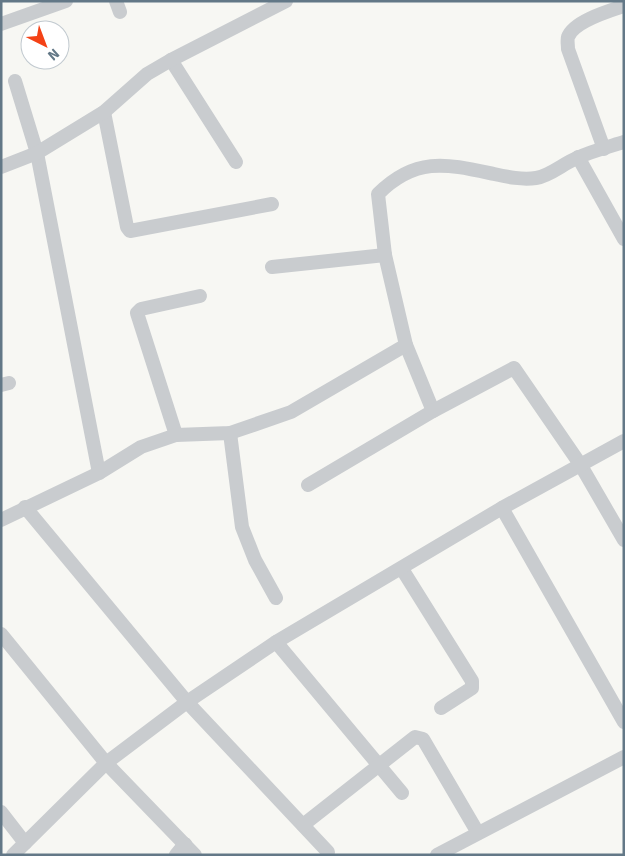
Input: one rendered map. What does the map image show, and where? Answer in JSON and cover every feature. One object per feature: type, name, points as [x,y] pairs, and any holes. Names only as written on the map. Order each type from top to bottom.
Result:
[{"type":"street","points":[[1,24],[66,1]]},
{"type":"street","points":[[1,167],[37,153],[104,112],[147,74],[171,60],[286,1]]},
{"type":"street","points":[[604,149],[568,49],[568,37],[574,29],[587,20],[624,6]]},
{"type":"street","points":[[171,60],[236,162]]},
{"type":"street","points":[[15,81],[37,153],[99,472]]},
{"type":"street","points":[[104,112],[118,189],[127,228],[130,231],[272,204]]},
{"type":"street","points":[[433,411],[406,345],[385,256],[378,194],[392,180],[411,169],[455,166],[513,178],[537,178],[578,157],[624,142]]},
{"type":"street","points":[[578,157],[624,239]]},
{"type":"street","points":[[272,267],[385,256]]},
{"type":"street","points":[[176,435],[137,314],[141,309],[200,296]]},
{"type":"street","points":[[1,520],[99,472],[141,447],[176,435],[230,433],[291,412],[406,345]]},
{"type":"street","points":[[308,485],[433,411],[514,368],[580,464],[624,540]]},
{"type":"street","points":[[230,433],[242,527],[255,560],[276,598]]},
{"type":"street","points":[[13,855],[106,763],[187,702],[276,642],[502,508],[624,441]]},
{"type":"street","points":[[25,507],[187,702],[328,852]]},
{"type":"street","points":[[502,508],[624,722]]},
{"type":"street","points":[[402,569],[472,681],[472,688],[441,708]]},
{"type":"street","points":[[1,634],[180,850],[195,855]]},
{"type":"street","points":[[276,642],[402,793]]},
{"type":"street","points":[[303,825],[415,737],[423,740],[478,833]]},
{"type":"street","points":[[437,855],[624,757]]},
{"type":"street","points":[[1,812],[25,843]]}]
